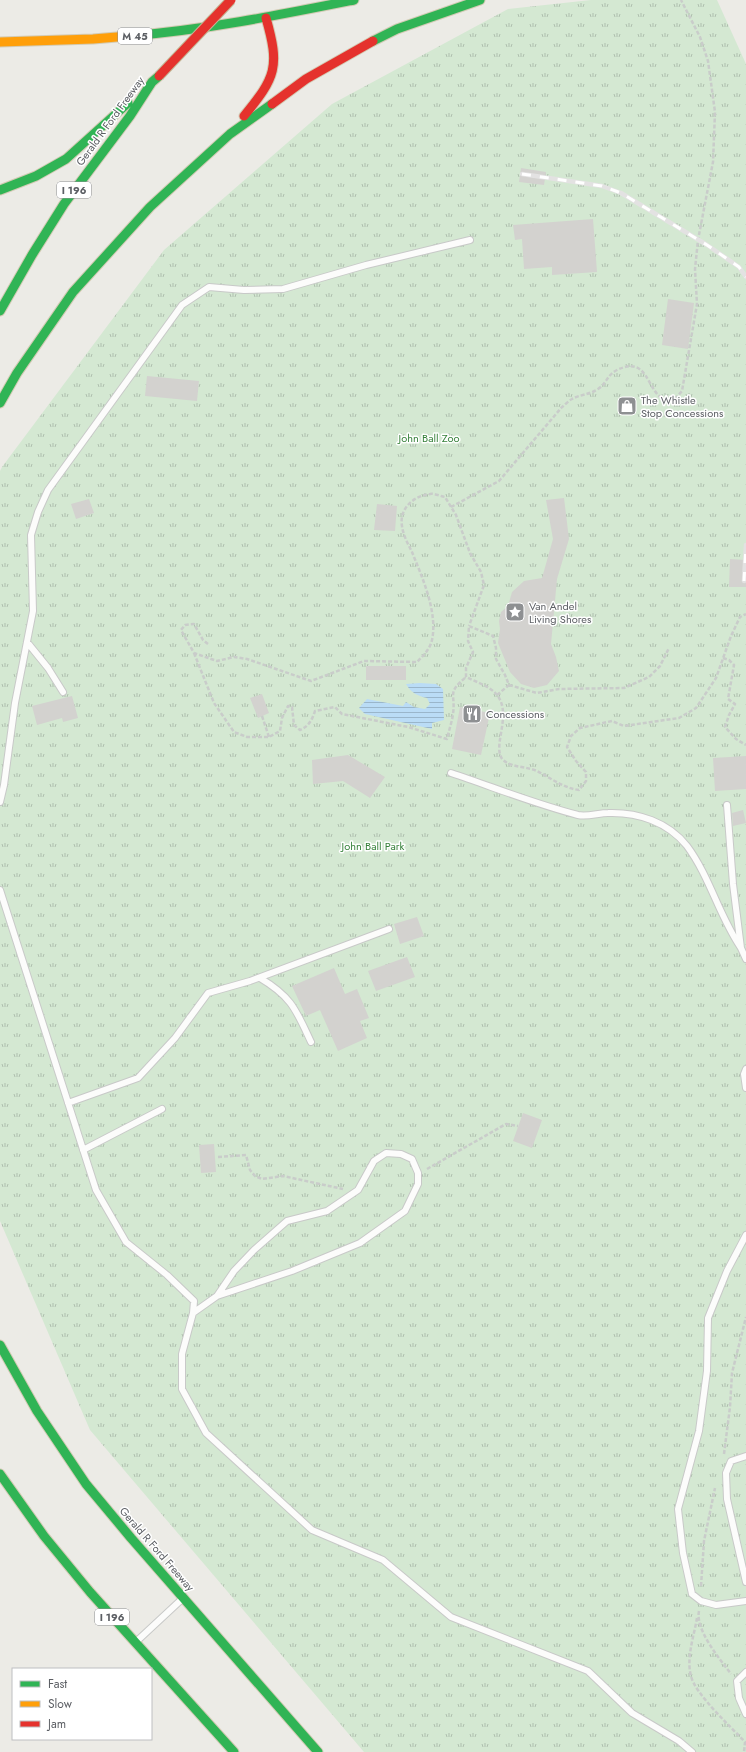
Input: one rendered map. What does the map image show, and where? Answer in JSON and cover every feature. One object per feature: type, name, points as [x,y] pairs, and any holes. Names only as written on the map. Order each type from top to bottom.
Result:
[{"type":"main road","name":"Gerald R Ford Freeway","points":[[0,311],[32,255],[64,204],[156,79],[231,0]]},
{"type":"main road","points":[[230,134],[260,96],[272,77],[275,58],[274,44],[266,18],[354,0]]},
{"type":"main road","points":[[0,403],[17,373],[73,292],[150,207],[230,134],[306,79],[350,53],[397,29],[480,0]]},
{"type":"main road","name":"M 45","points":[[1,42],[179,32],[266,18]]},
{"type":"main road","points":[[0,190],[22,183],[57,165],[88,140],[118,111],[156,79]]},
{"type":"main road","name":"Gerald R Ford Freeway","points":[[0,1345],[37,1411],[86,1484],[130,1538],[318,1752]]},
{"type":"main road","name":"I 196","points":[[0,1474],[44,1536],[90,1592],[234,1752]]},
{"type":"lane","points":[[0,802],[33,610],[31,535],[38,512],[48,490],[182,305],[208,287],[244,290],[283,289],[366,265],[470,240]]},
{"type":"lane","points":[[27,642],[48,668],[63,692]]},
{"type":"lane","points":[[451,773],[581,816],[609,813],[642,816],[667,827],[686,845],[703,873],[730,932],[741,948],[746,959]]},
{"type":"lane","points":[[727,805],[733,884],[741,948]]},
{"type":"lane","points":[[0,890],[96,1190],[126,1242],[167,1275],[194,1301],[193,1313],[182,1354],[182,1389],[206,1433],[312,1530],[383,1560],[451,1617],[588,1671],[632,1713],[679,1741],[692,1752]]},
{"type":"lane","points":[[68,1103],[138,1078],[175,1038],[208,993],[260,978],[388,929]]},
{"type":"lane","points":[[260,978],[276,988],[293,1005],[311,1042]]},
{"type":"lane","points":[[746,1069],[744,1074],[746,1088]]},
{"type":"lane","points":[[83,1150],[162,1109]]},
{"type":"lane","points":[[193,1313],[217,1296],[292,1270],[360,1243],[405,1211],[418,1184],[418,1173],[412,1159],[401,1154],[386,1153],[374,1161],[358,1190],[327,1212],[287,1221],[254,1250],[234,1271],[217,1296]]},
{"type":"lane","points":[[746,1235],[727,1271],[708,1318],[707,1371],[699,1431],[678,1509],[683,1554],[692,1594],[700,1601],[716,1605],[746,1601]]},
{"type":"lane","points":[[746,1456],[731,1460],[726,1473],[727,1499],[746,1582]]},
{"type":"lane","points":[[136,1643],[184,1598]]},
{"type":"lane","points":[[746,1672],[737,1681],[739,1698],[746,1714]]},
{"type":"path","points":[[451,507],[499,481],[562,407],[573,398],[586,396],[598,389],[605,384],[609,374],[627,366],[636,368],[646,374],[651,385],[663,399],[675,399],[682,391],[697,304],[695,269],[698,240],[713,162],[715,112],[708,61],[700,37],[681,0]]},
{"type":"path","points":[[194,653],[217,661],[234,657],[247,659],[311,681],[364,661],[417,662],[425,654],[432,641],[433,629],[430,605],[424,582],[402,528],[400,516],[413,500],[431,494],[445,497],[451,507],[470,553],[481,572],[484,585],[469,626],[468,641],[473,652],[466,668],[466,677]]},
{"type":"path","points":[[466,677],[483,685],[497,695],[503,708],[503,724],[498,751],[501,758],[507,764],[536,770],[568,788],[579,790],[586,781],[586,772],[576,761],[567,747],[571,736],[580,728],[612,721],[624,726],[679,718],[696,708],[716,678],[740,617],[746,614]]},
{"type":"path","points":[[208,644],[203,640],[194,624],[185,625],[181,630],[194,653],[214,703],[234,732],[247,737],[269,738],[280,732],[282,718],[288,706],[292,707],[294,711],[294,726],[300,730],[312,721],[315,711],[335,707],[342,714],[408,727],[447,739],[454,712],[452,696],[455,686],[466,677]]},
{"type":"path","points":[[469,626],[493,636],[496,648],[496,659],[505,674],[509,686]]},
{"type":"path","points":[[509,686],[537,693],[559,689],[624,688],[649,677],[660,666],[669,648]]},
{"type":"path","points":[[723,658],[729,660],[734,665],[728,699],[735,704],[725,727],[736,739],[746,745]]},
{"type":"path","points":[[497,695],[509,686]]},
{"type":"path","points":[[262,716],[269,738]]},
{"type":"path","points":[[418,1173],[426,1170],[506,1124],[518,1126]]},
{"type":"path","points":[[218,1157],[246,1155],[248,1164],[255,1176],[262,1179],[283,1176],[341,1188],[352,1194]]},
{"type":"path","points":[[697,1618],[690,1657],[690,1676],[700,1692],[745,1742],[744,1752]]},
{"type":"green space","name":"John Ball Park","points":[[591,0],[717,0],[746,64],[746,1752],[364,1752],[90,1430],[0,1221],[0,471],[164,250],[332,104],[508,9]]},
{"type":"water","points":[[406,684],[436,684],[443,689],[444,720],[432,723],[432,729],[365,714],[359,708],[367,699],[403,706],[406,702],[414,707],[425,709],[430,704],[427,698],[415,694]]},
{"type":"building","points":[[521,168],[546,172],[544,185],[519,182]]},
{"type":"building","points":[[593,219],[597,272],[552,275],[552,267],[524,269],[522,239],[515,240],[513,225]]},
{"type":"building","points":[[668,299],[694,303],[688,349],[662,345]]},
{"type":"building","points":[[147,376],[199,381],[197,401],[145,396]]},
{"type":"building","points":[[564,498],[569,539],[557,579],[551,644],[559,671],[547,685],[534,688],[521,684],[510,672],[498,643],[500,629],[499,621],[501,612],[508,606],[512,592],[524,581],[542,578],[553,539],[546,500]]},
{"type":"building","points":[[89,499],[94,513],[76,519],[71,504]]},
{"type":"building","points":[[377,504],[397,506],[395,531],[374,530]]},
{"type":"building","points":[[730,559],[746,560],[746,587],[729,587]]},
{"type":"building","points":[[366,666],[406,666],[406,680],[366,680]]},
{"type":"building","points":[[262,694],[269,713],[258,718],[250,698]]},
{"type":"building","points":[[72,696],[78,718],[63,722],[62,718],[37,725],[32,706]]},
{"type":"building","points":[[460,707],[490,713],[481,755],[452,749]]},
{"type":"building","points":[[348,755],[385,777],[370,798],[343,781],[313,784],[312,760]]},
{"type":"building","points":[[746,756],[746,789],[715,791],[713,758]]},
{"type":"building","points":[[743,810],[746,823],[733,826],[732,813]]},
{"type":"building","points":[[417,917],[424,936],[400,944],[394,924]]},
{"type":"building","points":[[407,957],[415,977],[376,991],[368,971]]},
{"type":"building","points":[[334,968],[345,994],[357,989],[369,1018],[360,1021],[367,1038],[338,1051],[320,1010],[306,1016],[292,986]]},
{"type":"building","points":[[523,1113],[542,1120],[532,1148],[513,1141]]},
{"type":"building","points":[[214,1144],[216,1172],[201,1173],[199,1145]]},
{"type":"railway","points":[[522,174],[602,186],[621,193],[707,245],[739,267],[746,277]]},
{"type":"railway","points":[[744,581],[746,545]]},
{"type":"traffic: fast","points":[[129,36],[214,26],[354,0]]},
{"type":"traffic: fast","points":[[373,41],[397,29],[480,0]]},
{"type":"traffic: fast","points":[[0,311],[32,255],[64,204],[130,116],[152,82],[159,76]]},
{"type":"traffic: fast","points":[[0,190],[36,176],[66,159],[128,103]]},
{"type":"traffic: fast","points":[[0,403],[17,373],[73,292],[150,207],[230,134],[272,104]]},
{"type":"traffic: fast","points":[[0,1345],[37,1411],[86,1484],[131,1538],[318,1752]]},
{"type":"traffic: fast","points":[[0,1474],[44,1536],[90,1592],[234,1752]]},
{"type":"traffic: slow","points":[[0,42],[93,39],[129,36]]},
{"type":"traffic: jam","points":[[159,76],[231,0]]},
{"type":"traffic: jam","points":[[244,116],[263,91],[269,81],[272,71],[274,60],[273,48],[266,18]]},
{"type":"traffic: jam","points":[[272,104],[306,79],[373,41]]},
{"type":"place","name":"The Whistle Stop Concessions","points":[[627,406]]},
{"type":"place","name":"Van Andel Living Shores","points":[[515,612]]},
{"type":"place","name":"Concessions","points":[[472,714]]},
{"type":"park label","name":"John Ball Zoo","points":[[429,438]]}]
